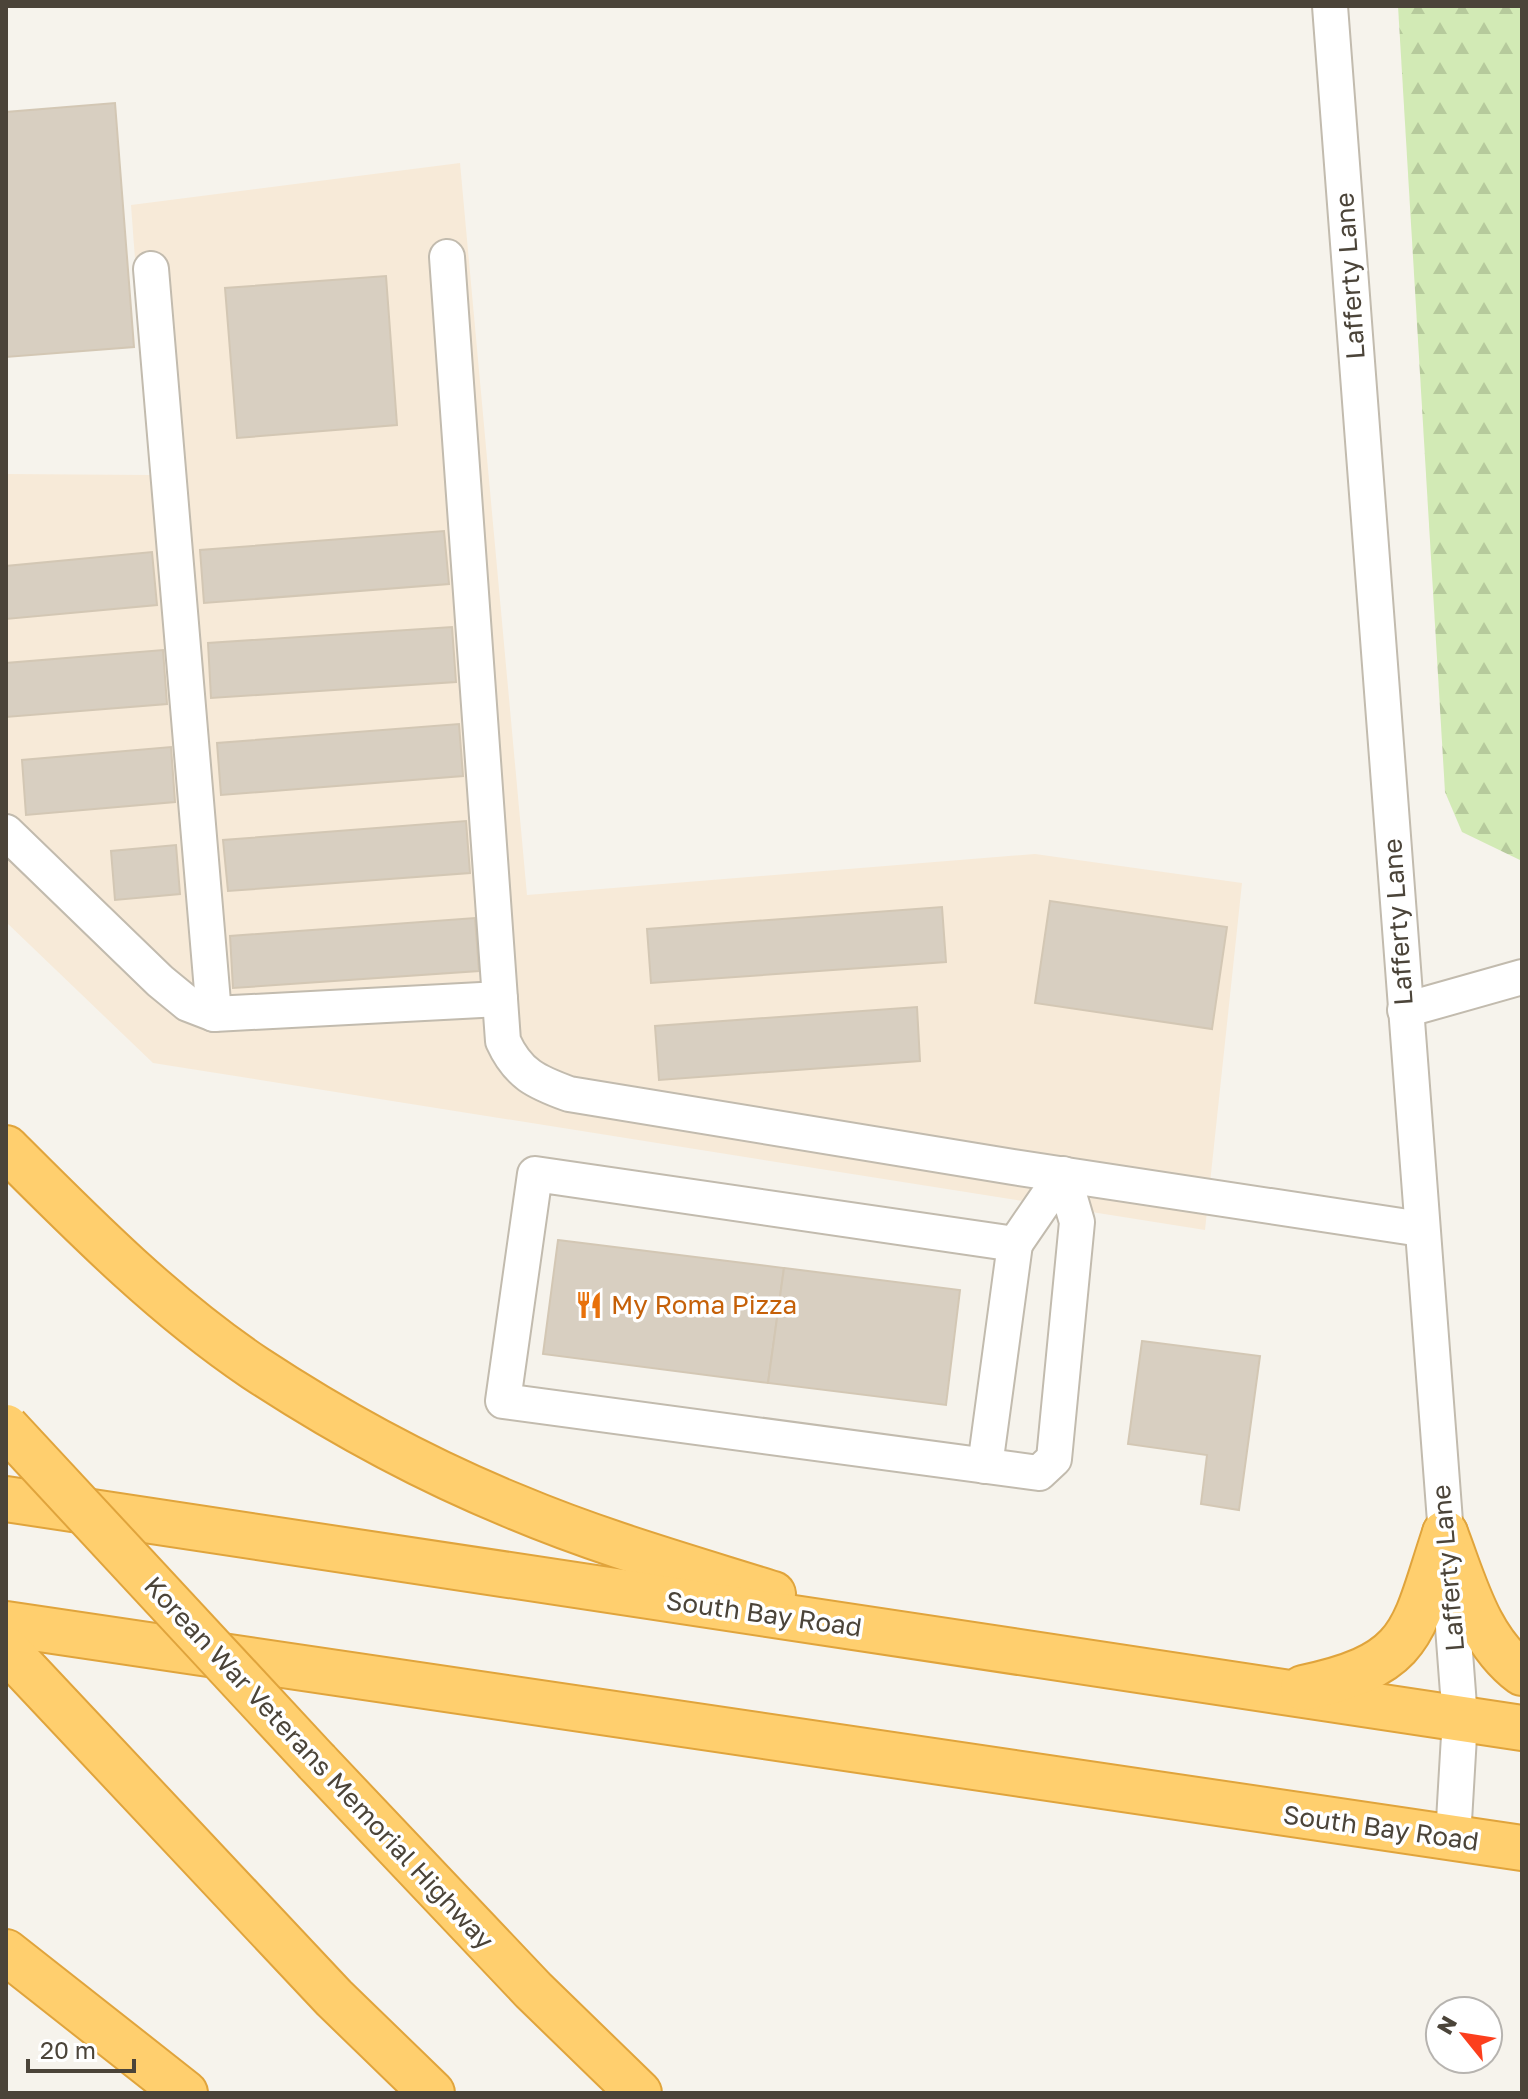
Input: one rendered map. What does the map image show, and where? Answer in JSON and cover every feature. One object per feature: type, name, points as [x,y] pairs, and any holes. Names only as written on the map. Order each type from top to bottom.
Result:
[{"type":"highway","points":[[6,1148],[115,1255],[188,1317],[253,1366],[342,1422],[413,1460],[516,1507],[624,1547],[902,1634]]},
{"type":"highway","name":"Korean War Veterans Memorial Highway","points":[[6,1427],[493,1949],[639,2093]]},
{"type":"highway","name":"South Bay Road","points":[[6,1499],[1522,1728]]},
{"type":"highway","points":[[1445,1533],[1480,1623],[1496,1646],[1522,1673]]},
{"type":"highway","points":[[1282,1692],[1344,1679],[1391,1655],[1416,1620],[1445,1533]]},
{"type":"highway","name":"South Bay Road","points":[[6,1624],[1522,1848]]},
{"type":"highway","points":[[6,1649],[334,1998],[432,2093]]},
{"type":"highway","points":[[6,1952],[185,2093]]},
{"type":"street","name":"Lafferty Lane","points":[[1330,6],[1460,1719],[1453,1838]]},
{"type":"street","points":[[447,257],[503,1041],[510,1057],[533,1080],[569,1094],[1013,1167],[1421,1229]]},
{"type":"street","points":[[151,269],[214,1014]]},
{"type":"street","points":[[6,832],[160,981],[188,1004],[214,1014],[500,999]]},
{"type":"street","points":[[1405,1010],[1522,977]]},
{"type":"street","points":[[1015,1244],[535,1174],[503,1401],[1039,1473],[1054,1459],[1077,1222],[1063,1174]]},
{"type":"street","points":[[985,1466],[1015,1244],[1063,1174]]},
{"type":"shaded area","points":[[460,163],[527,895],[1035,854],[1242,883],[1205,1230],[153,1063],[6,922],[6,474],[151,475],[131,205]]},
{"type":"green space","points":[[1398,6],[1522,6],[1522,861],[1462,832],[1445,792]]},
{"type":"building","points":[[115,103],[134,347],[6,357],[6,112]]},
{"type":"building","points":[[386,276],[397,425],[237,438],[225,288]]},
{"type":"building","points":[[444,531],[449,584],[204,603],[200,550]]},
{"type":"building","points":[[152,552],[157,605],[6,619],[6,566]]},
{"type":"building","points":[[452,627],[456,682],[211,698],[208,643]]},
{"type":"building","points":[[163,650],[167,704],[6,717],[6,663]]},
{"type":"building","points":[[459,724],[463,776],[221,795],[217,743]]},
{"type":"building","points":[[171,747],[175,802],[26,815],[22,760]]},
{"type":"building","points":[[466,821],[470,873],[228,891],[223,840]]},
{"type":"building","points":[[176,845],[180,894],[115,900],[111,851]]},
{"type":"building","points":[[1050,901],[1227,927],[1212,1029],[1035,1003]]},
{"type":"building","points":[[942,907],[946,962],[651,983],[647,929]]},
{"type":"building","points":[[475,918],[479,971],[233,988],[230,936]]},
{"type":"building","points":[[917,1007],[920,1061],[659,1080],[655,1026]]},
{"type":"building","points":[[558,1240],[784,1268],[768,1383],[543,1354]]},
{"type":"building","points":[[784,1268],[960,1290],[946,1405],[768,1383]]},
{"type":"building","points":[[1142,1341],[1260,1356],[1239,1510],[1201,1504],[1207,1455],[1128,1444]]},
{"type":"place","name":"My Roma Pizza","points":[[589,1305]]}]
